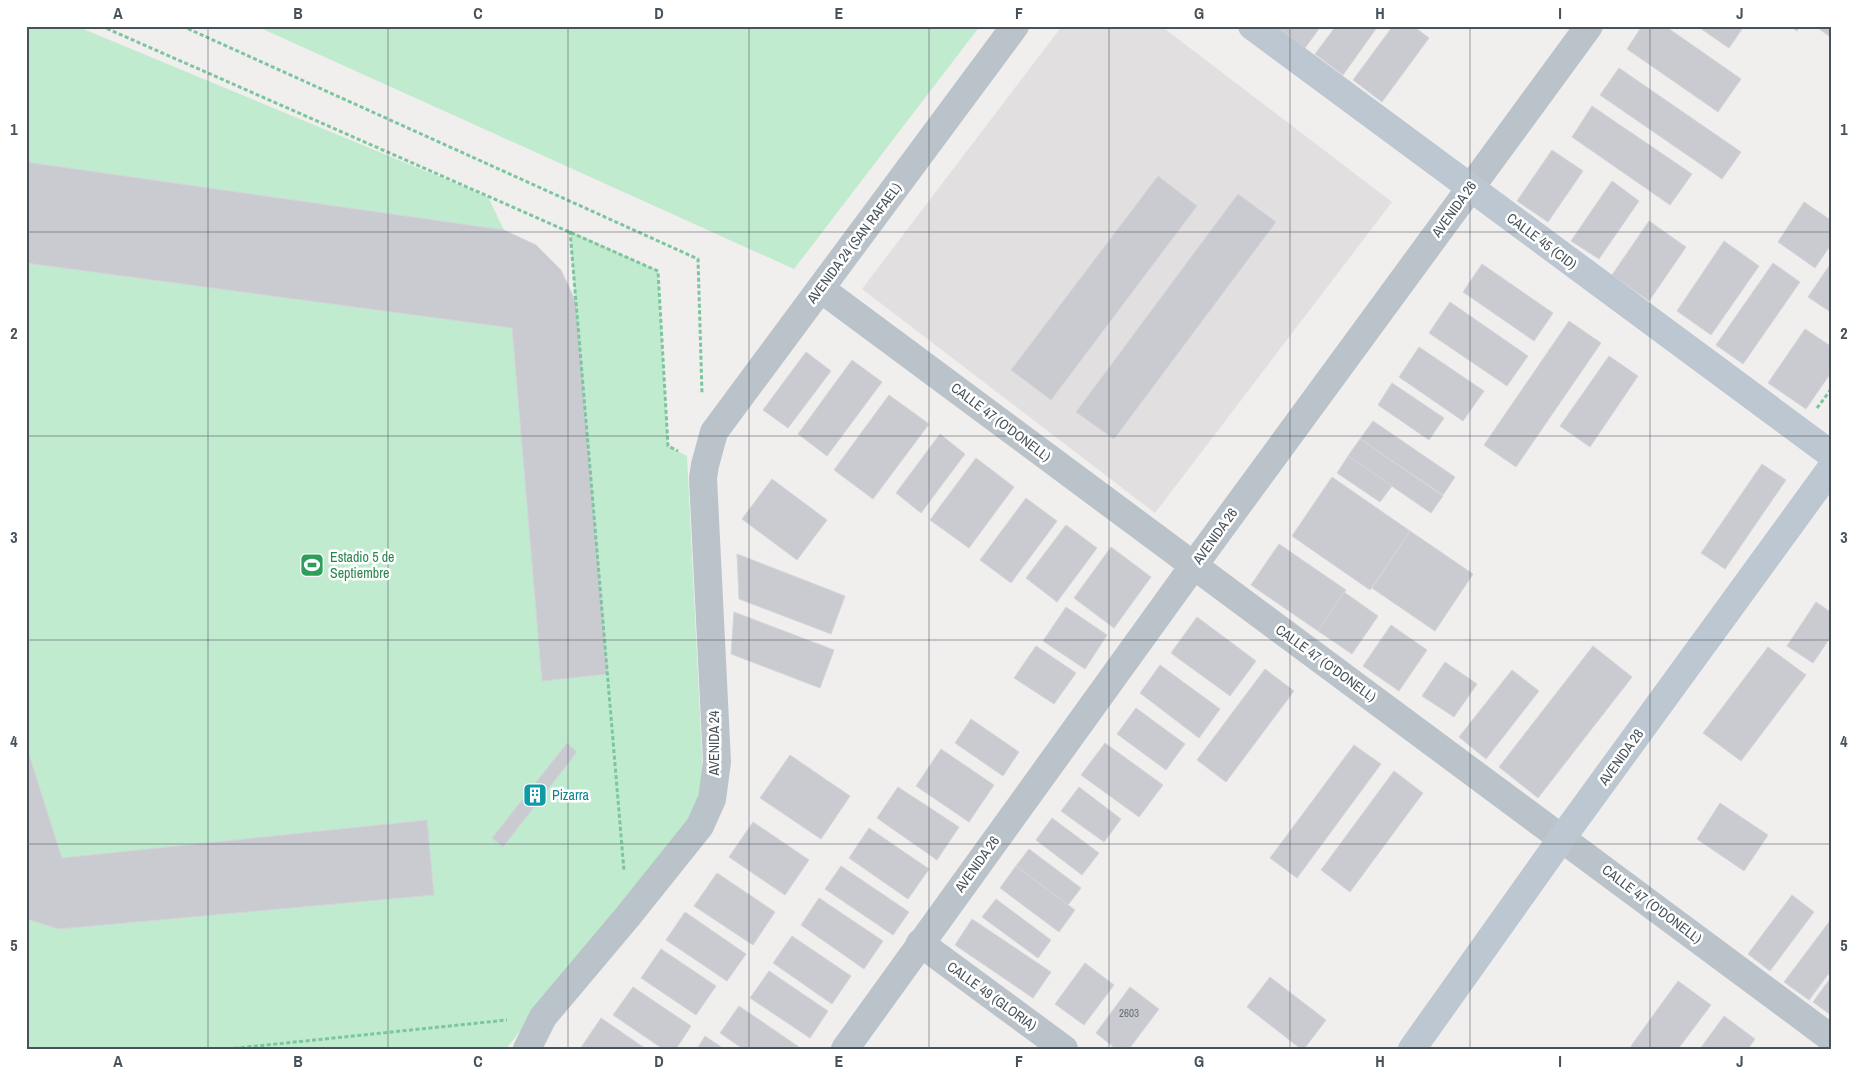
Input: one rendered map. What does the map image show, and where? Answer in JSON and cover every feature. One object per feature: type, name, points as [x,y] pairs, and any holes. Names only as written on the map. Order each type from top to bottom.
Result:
[{"type":"street","name":"AVENIDA 24 (SAN RAFAEL)","points":[[704,465],[714,432],[1015,26]]},
{"type":"street","name":"CALLE 45 (CID)","points":[[1252,26],[1832,455]]},
{"type":"street","name":"AVENIDA 26","points":[[845,1049],[1194,565],[1589,26]]},
{"type":"street","name":"CALLE 47 (O'DONELL)","points":[[821,289],[1832,1039]]},
{"type":"street","name":"AVENIDA 24","points":[[527,1049],[542,1016],[628,916],[700,826],[712,799],[717,762],[704,465]]},
{"type":"street","name":"AVENIDA 28","points":[[1412,1049],[1562,838],[1832,467]]},
{"type":"street","name":"CALLE 49 (GLORIA)","points":[[920,943],[1064,1049]]},
{"type":"path","points":[[101,26],[658,271],[668,446],[704,465]]},
{"type":"path","points":[[182,26],[698,259],[702,397]]},
{"type":"path","points":[[570,231],[628,916]]},
{"type":"path","points":[[228,1049],[542,1016]]},
{"type":"shaded area","points":[[1062,26],[1161,26],[1392,202],[1155,513],[862,289]]},
{"type":"green space","name":"Estadio 5 de Septiembre","points":[[26,26],[76,26],[488,197],[504,230],[575,300],[570,231],[658,271],[668,446],[687,456],[703,776],[697,801],[689,818],[506,1049],[26,1049]]},
{"type":"green space","points":[[256,26],[980,26],[794,269]]},
{"type":"building","points":[[1277,26],[1321,26],[1305,48]]},
{"type":"building","points":[[1336,26],[1378,26],[1343,75],[1315,54]]},
{"type":"building","points":[[1393,26],[1413,26],[1429,38],[1382,102],[1353,80]]},
{"type":"building","points":[[1642,26],[1665,26],[1741,79],[1718,112],[1627,49]]},
{"type":"building","points":[[1697,26],[1744,26],[1729,48]]},
{"type":"building","points":[[1789,26],[1800,26],[1797,31]]},
{"type":"building","points":[[1815,26],[1832,26],[1832,38]]},
{"type":"building","points":[[1619,68],[1741,152],[1722,179],[1600,95]]},
{"type":"building","points":[[1592,106],[1692,174],[1670,205],[1572,137]]},
{"type":"building","points":[[1552,150],[1583,171],[1548,222],[1517,201]]},
{"type":"building","points":[[26,162],[504,230],[536,245],[561,270],[576,302],[608,674],[542,681],[512,328],[26,263]]},
{"type":"building","points":[[1158,176],[1197,206],[1051,400],[1011,370]]},
{"type":"building","points":[[1612,181],[1639,201],[1599,259],[1571,241]]},
{"type":"building","points":[[1238,194],[1276,222],[1114,439],[1076,412]]},
{"type":"building","points":[[1804,202],[1832,221],[1832,243],[1815,268],[1778,242]]},
{"type":"building","points":[[1649,221],[1686,247],[1649,301],[1612,275]]},
{"type":"building","points":[[1724,241],[1759,266],[1711,335],[1677,311]]},
{"type":"building","points":[[1773,263],[1800,282],[1743,364],[1716,345]]},
{"type":"building","points":[[1482,264],[1553,313],[1534,341],[1463,292]]},
{"type":"building","points":[[1829,266],[1832,267],[1832,313],[1808,297]]},
{"type":"building","points":[[1450,302],[1528,356],[1507,386],[1429,333]]},
{"type":"building","points":[[1569,321],[1601,343],[1516,467],[1484,445]]},
{"type":"building","points":[[1805,329],[1832,347],[1832,371],[1806,409],[1768,383]]},
{"type":"building","points":[[1419,347],[1484,391],[1463,421],[1399,377]]},
{"type":"building","points":[[806,352],[831,371],[788,428],[763,410]]},
{"type":"building","points":[[1609,356],[1638,376],[1590,447],[1560,426]]},
{"type":"building","points":[[852,360],[882,382],[827,456],[798,434]]},
{"type":"building","points":[[1392,383],[1444,418],[1429,440],[1378,405]]},
{"type":"building","points":[[889,395],[929,424],[873,499],[834,470]]},
{"type":"building","points":[[1373,421],[1455,477],[1443,495],[1360,439]]},
{"type":"building","points":[[940,434],[965,454],[921,513],[896,493]]},
{"type":"building","points":[[1360,439],[1443,496],[1431,513],[1348,456]]},
{"type":"building","points":[[1348,456],[1392,486],[1380,502],[1337,473]]},
{"type":"building","points":[[976,458],[1014,487],[969,548],[930,520]]},
{"type":"building","points":[[1762,464],[1786,480],[1725,569],[1701,553]]},
{"type":"building","points":[[1332,477],[1410,531],[1370,590],[1292,536]]},
{"type":"building","points":[[772,479],[827,520],[797,560],[742,519]]},
{"type":"building","points":[[1026,498],[1057,521],[1011,583],[980,560]]},
{"type":"building","points":[[1066,525],[1097,548],[1057,602],[1026,578]]},
{"type":"building","points":[[1410,531],[1473,574],[1435,631],[1372,588]]},
{"type":"building","points":[[1279,544],[1346,590],[1318,631],[1251,585]]},
{"type":"building","points":[[1111,547],[1151,577],[1114,628],[1074,598]]},
{"type":"building","points":[[737,554],[845,596],[831,634],[739,599]]},
{"type":"building","points":[[1344,592],[1378,616],[1352,654],[1318,631]]},
{"type":"building","points":[[1816,602],[1832,613],[1832,635],[1813,663],[1787,646]]},
{"type":"building","points":[[1066,607],[1107,635],[1085,669],[1043,641]]},
{"type":"building","points":[[734,612],[834,650],[820,688],[731,654]]},
{"type":"building","points":[[1197,617],[1256,661],[1230,696],[1171,653]]},
{"type":"building","points":[[1391,625],[1427,650],[1399,691],[1363,666]]},
{"type":"building","points":[[1036,646],[1076,673],[1054,704],[1014,678]]},
{"type":"building","points":[[1593,646],[1632,677],[1538,798],[1499,767]]},
{"type":"building","points":[[1768,647],[1806,675],[1741,761],[1703,733]]},
{"type":"building","points":[[1445,662],[1477,684],[1454,717],[1422,696]]},
{"type":"building","points":[[1160,665],[1220,709],[1199,738],[1140,693]]},
{"type":"building","points":[[1265,669],[1294,691],[1226,782],[1197,760]]},
{"type":"building","points":[[1512,670],[1539,691],[1486,759],[1459,737]]},
{"type":"building","points":[[1136,708],[1185,744],[1166,770],[1117,734]]},
{"type":"building","points":[[971,719],[1019,752],[1003,776],[955,743]]},
{"type":"building","name":"Pizarra","points":[[567,743],[577,752],[503,847],[492,838]]},
{"type":"building","points":[[1105,743],[1163,785],[1139,817],[1081,775]]},
{"type":"building","points":[[26,745],[62,858],[427,820],[434,895],[59,929],[27,919]]},
{"type":"building","points":[[1354,745],[1381,764],[1297,878],[1270,858]]},
{"type":"building","points":[[941,749],[994,785],[969,822],[916,786]]},
{"type":"building","points":[[790,755],[850,796],[821,839],[760,798]]},
{"type":"building","points":[[1394,771],[1423,793],[1350,892],[1321,870]]},
{"type":"building","points":[[898,787],[959,827],[937,860],[877,818]]},
{"type":"building","points":[[1079,787],[1121,819],[1104,842],[1061,811]]},
{"type":"building","points":[[1720,803],[1768,835],[1744,871],[1697,839]]},
{"type":"building","points":[[1052,818],[1099,853],[1082,875],[1036,840]]},
{"type":"building","points":[[753,822],[809,860],[785,895],[729,857]]},
{"type":"building","points":[[869,828],[929,869],[908,899],[849,858]]},
{"type":"building","points":[[1029,849],[1081,888],[1068,905],[1016,866]]},
{"type":"building","points":[[841,866],[909,912],[893,935],[825,889]]},
{"type":"building","points":[[1016,866],[1075,910],[1059,932],[1000,888]]},
{"type":"building","points":[[717,873],[775,912],[753,945],[694,906]]},
{"type":"building","points":[[1792,895],[1814,912],[1770,971],[1748,954]]},
{"type":"building","points":[[819,898],[883,941],[864,969],[801,925]]},
{"type":"building","points":[[996,899],[1051,940],[1038,958],[982,917]]},
{"type":"building","points":[[685,912],[746,954],[727,981],[666,940]]},
{"type":"building","points":[[1832,918],[1832,969],[1809,1000],[1784,982]]},
{"type":"building","points":[[972,919],[1051,972],[1033,998],[955,945]]},
{"type":"building","points":[[792,936],[851,976],[832,1004],[773,963]]},
{"type":"building","points":[[661,949],[716,986],[696,1015],[641,978]]},
{"type":"building","points":[[1085,963],[1114,985],[1084,1025],[1055,1004]]},
{"type":"building","points":[[769,971],[828,1011],[810,1038],[750,998]]},
{"type":"building","points":[[1832,976],[1832,1016],[1813,1002]]},
{"type":"building","points":[[1270,977],[1326,1020],[1304,1049],[1301,1049],[1247,1007]]},
{"type":"building","points":[[1678,981],[1711,1005],[1678,1049],[1635,1049],[1631,1046]]},
{"type":"building","points":[[633,987],[691,1026],[676,1049],[663,1049],[613,1015]]},
{"type":"building","points":[[1130,987],[1159,1009],[1129,1049],[1116,1049],[1096,1033]]},
{"type":"building","points":[[739,1006],[799,1047],[798,1049],[743,1049],[720,1033]]},
{"type":"building","points":[[1724,1016],[1755,1039],[1748,1049],[1700,1049]]},
{"type":"building","points":[[601,1018],[646,1049],[580,1049]]},
{"type":"building","points":[[705,1036],[724,1049],[697,1049]]},
{"type":"place","name":"Estadio 5 de Septiembre","points":[[312,565]]},
{"type":"place","name":"Pizarra","points":[[535,795]]}]
